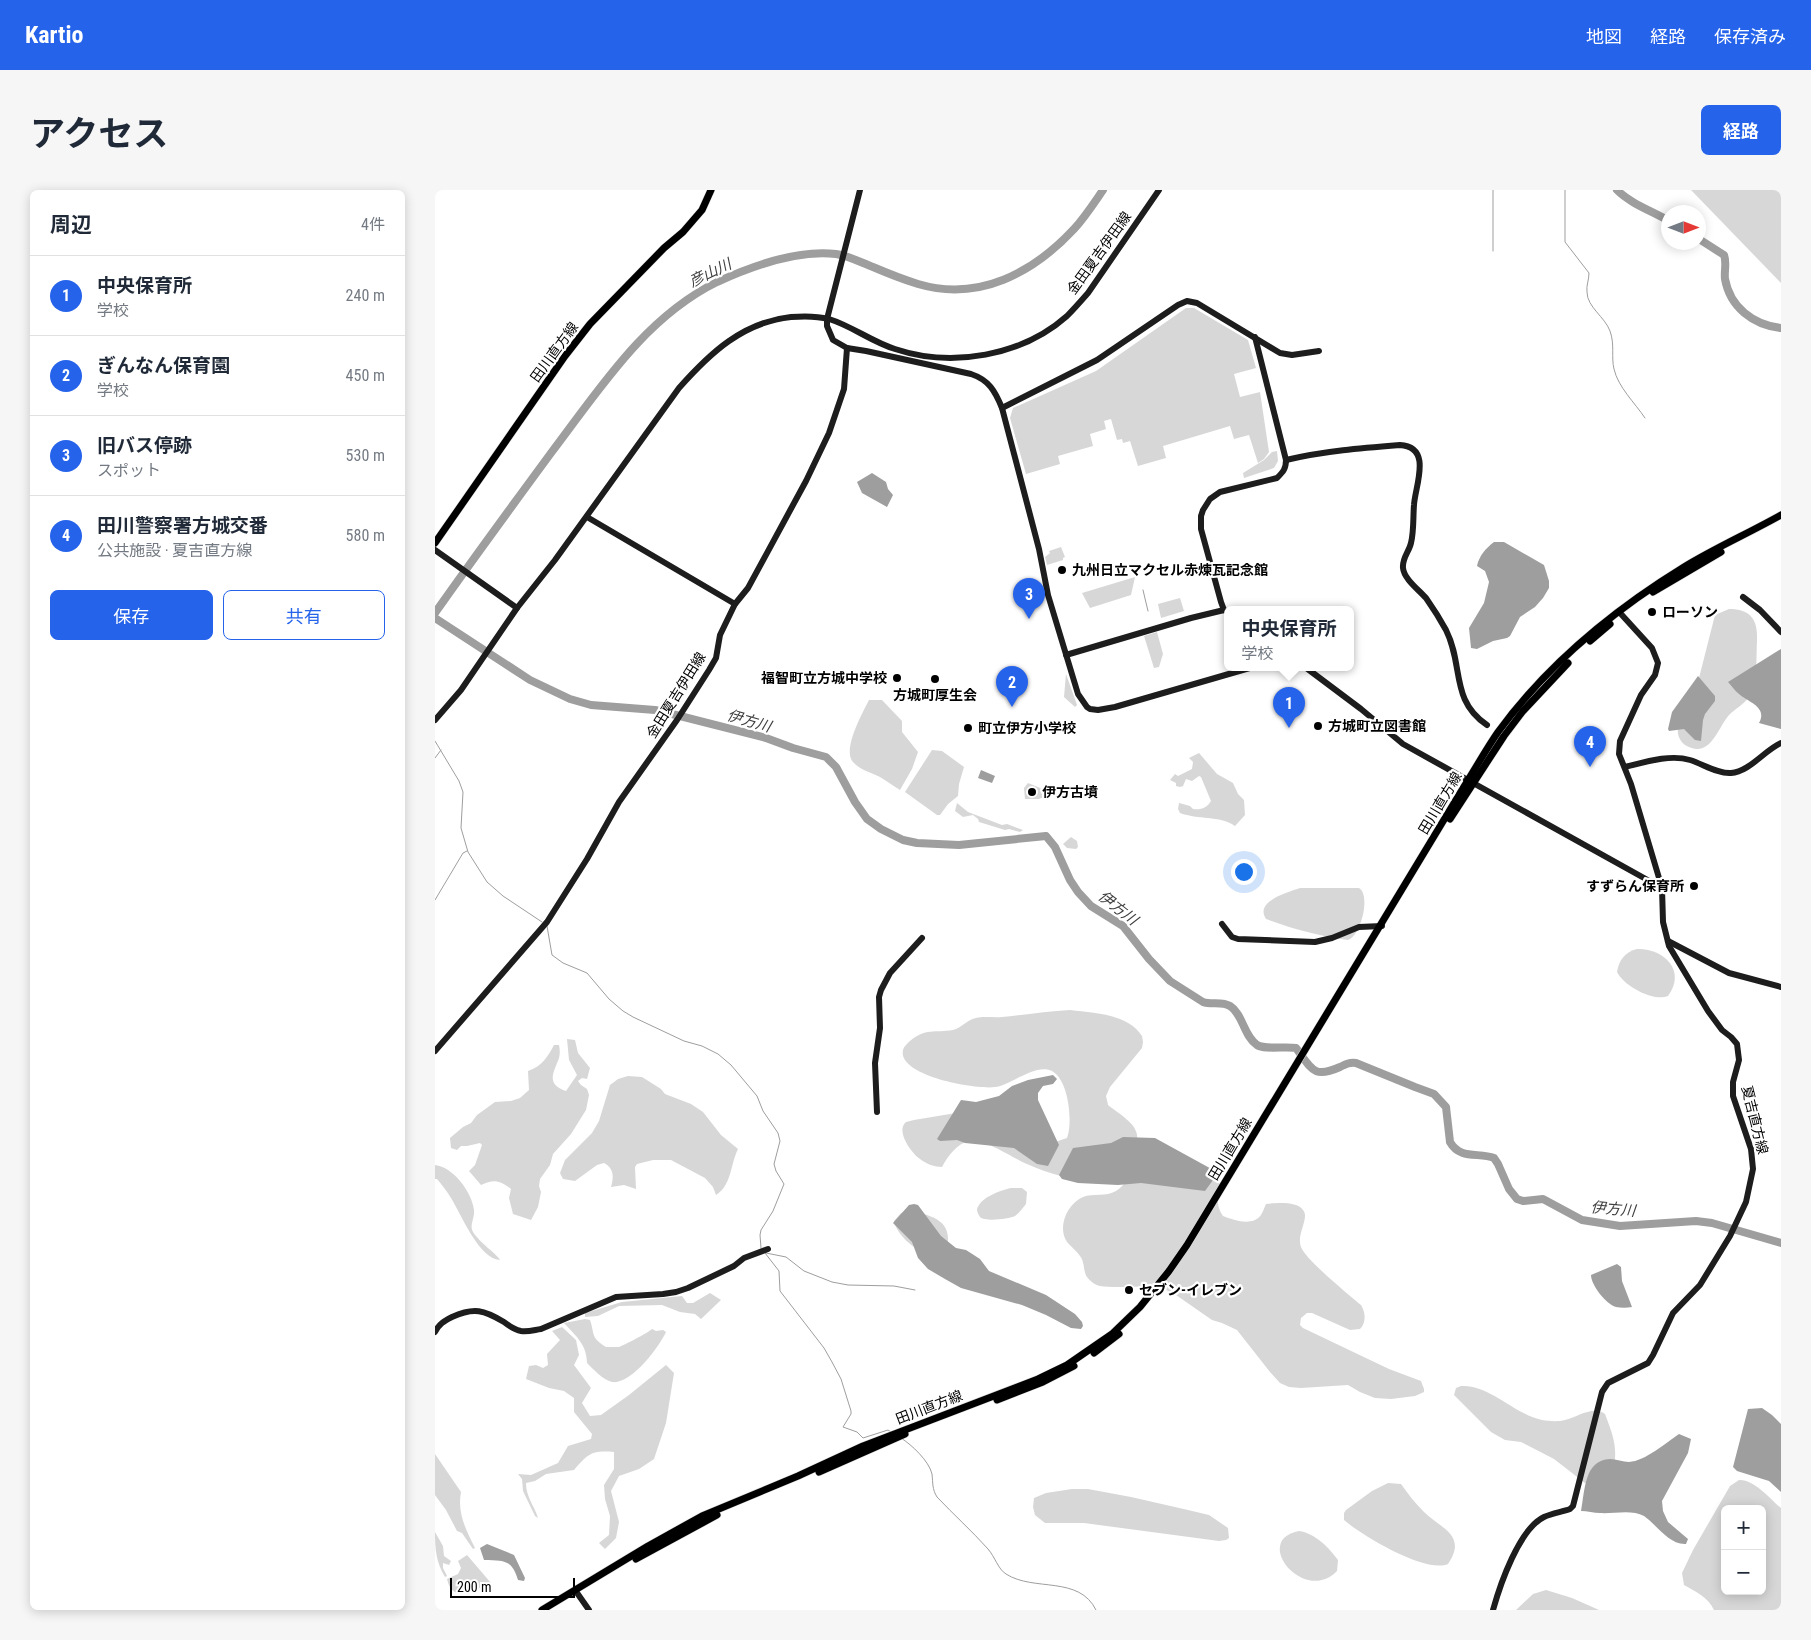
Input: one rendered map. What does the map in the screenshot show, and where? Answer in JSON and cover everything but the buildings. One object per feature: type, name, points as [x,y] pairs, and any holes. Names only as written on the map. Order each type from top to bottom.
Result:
[{"type":"main road","name":"田川直方線","points":[[435,543],[565,356],[590,324],[683,232],[702,210],[711,190]]},
{"type":"main road","name":"田川直方線","points":[[551,1610],[647,1546],[702,1516],[798,1476],[863,1446],[1038,1379],[1067,1365],[1112,1334],[1140,1307],[1169,1272],[1310,1046],[1499,732],[1529,695],[1575,649],[1617,612],[1649,589],[1693,561],[1781,515]]},
{"type":"main road","name":"田川直方線","points":[[1470,782],[1523,711],[1578,652],[1621,614],[1687,571],[1781,520]]},
{"type":"main road","name":"田川直方線","points":[[542,1610],[576,1592]]},
{"type":"street","points":[[860,190],[828,316],[827,326],[833,340],[847,348],[876,352],[979,376],[996,393],[1002,408],[1039,549],[1048,595],[1081,700],[1087,707],[1097,710],[1238,671]]},
{"type":"street","name":"金田夏吉伊田線","points":[[435,720],[461,690],[515,606],[587,517],[679,388],[700,364],[721,345],[745,330],[768,321],[801,316],[828,316],[893,349],[931,356],[962,359],[989,354],[1014,346],[1049,329],[1067,316],[1088,293],[1159,190]]},
{"type":"street","points":[[1002,408],[1097,360],[1184,302],[1197,303],[1286,355],[1319,351]]},
{"type":"street","points":[[1224,606],[1201,529],[1203,510],[1210,499],[1220,492],[1277,478],[1283,472],[1286,460],[1255,337]]},
{"type":"street","name":"金田夏吉伊田線","points":[[435,1051],[545,925],[625,794],[677,720],[716,658],[720,635],[735,604],[748,588],[829,433],[844,389],[847,348]]},
{"type":"street","points":[[1286,460],[1312,454],[1391,446],[1407,445],[1415,449],[1419,460],[1419,482],[1414,503],[1411,543],[1403,562],[1404,572],[1427,600],[1447,632],[1464,699],[1473,715],[1487,725]]},
{"type":"street","points":[[587,517],[735,604]]},
{"type":"street","points":[[437,552],[515,606]]},
{"type":"street","points":[[1743,596],[1760,610],[1781,632]]},
{"type":"street","points":[[1066,655],[1169,624],[1224,611]]},
{"type":"street","name":"夏吉直方線","points":[[1493,1610],[1506,1569],[1530,1528],[1544,1516],[1570,1509],[1573,1506],[1602,1392],[1608,1383],[1648,1363],[1673,1313],[1700,1285],[1730,1236],[1748,1196],[1753,1169],[1751,1149],[1733,1096],[1734,1074],[1739,1060],[1737,1044],[1722,1030],[1708,1011],[1669,946],[1663,922],[1662,888],[1625,767],[1620,759],[1618,747],[1641,694],[1655,675],[1658,663],[1652,648],[1621,614]]},
{"type":"street","points":[[1310,671],[1361,709],[1403,744],[1662,888]]},
{"type":"street","points":[[1625,767],[1673,758],[1689,759],[1723,772],[1731,773],[1753,763],[1781,743]]},
{"type":"street","points":[[1222,924],[1232,937],[1238,939],[1315,942],[1332,938],[1359,927],[1381,926]]},
{"type":"street","points":[[877,1112],[875,1063],[880,1028],[879,997],[884,982],[890,973],[922,938]]},
{"type":"street","points":[[1668,941],[1729,973],[1781,987]]},
{"type":"street","points":[[435,1332],[443,1322],[471,1310],[493,1316],[520,1331],[541,1329],[616,1297],[663,1294],[688,1288],[734,1266],[744,1258],[765,1250]]},
{"type":"street","points":[[576,1592],[589,1610]]},
{"type":"shaded area","points":[[1691,190],[1781,190],[1781,283],[1706,205]]},
{"type":"shaded area","points":[[1186,308],[1194,308],[1248,340],[1256,368],[1234,374],[1240,397],[1260,392],[1269,452],[1264,459],[1258,463],[1249,435],[1234,439],[1230,426],[1163,446],[1166,458],[1138,466],[1130,441],[1123,443],[1122,439],[1117,440],[1111,419],[1104,421],[1106,429],[1090,434],[1093,446],[1058,456],[1060,464],[1026,474],[1010,418],[1013,408],[1096,371]]},
{"type":"shaded area","points":[[1277,451],[1278,461],[1274,468],[1244,478],[1243,473],[1264,460],[1272,452]]},
{"type":"shaded area","points":[[872,473],[886,482],[888,489],[893,495],[887,507],[862,493],[857,482]]},
{"type":"shaded area","points":[[1494,542],[1504,542],[1544,565],[1549,588],[1535,607],[1520,617],[1510,636],[1493,641],[1477,649],[1471,648],[1469,628],[1484,603],[1489,582],[1485,571],[1477,566],[1483,552]]},
{"type":"shaded area","points":[[1061,547],[1065,557],[1063,560],[1047,565],[1045,557],[1050,553],[1049,551]]},
{"type":"shaded area","points":[[1135,577],[1131,595],[1090,608],[1082,593]]},
{"type":"shaded area","points":[[1180,598],[1184,611],[1161,618],[1158,604]]},
{"type":"shaded area","points":[[1729,609],[1736,609],[1747,613],[1756,626],[1754,684],[1749,697],[1729,715],[1712,741],[1701,749],[1694,749],[1682,742],[1678,736],[1678,729],[1699,678],[1715,615]]},
{"type":"shaded area","points":[[1157,632],[1163,654],[1159,667],[1154,668],[1144,636]]},
{"type":"shaded area","points":[[1781,649],[1781,729],[1759,723],[1761,713],[1759,709],[1738,693],[1728,682]]},
{"type":"shaded area","points":[[1066,674],[1077,705],[1075,707],[1064,697]]},
{"type":"shaded area","points":[[1698,676],[1715,696],[1715,701],[1705,714],[1703,720],[1701,741],[1695,740],[1684,729],[1669,731],[1668,729],[1672,712]]},
{"type":"shaded area","points":[[869,700],[882,700],[902,721],[902,732],[918,752],[912,769],[900,790],[880,777],[859,767],[850,756],[854,732]]},
{"type":"shaded area","points":[[932,750],[942,751],[964,767],[958,796],[948,804],[940,815],[937,815],[905,792]]},
{"type":"shaded area","points":[[1199,753],[1217,774],[1233,783],[1238,794],[1244,800],[1245,815],[1235,826],[1222,820],[1180,813],[1178,809],[1179,803],[1190,806],[1193,809],[1199,809],[1206,807],[1211,801],[1201,777],[1199,776],[1192,781],[1186,779],[1183,786],[1180,787],[1170,780],[1175,774],[1178,776],[1192,769],[1193,762],[1189,758]]},
{"type":"shaded area","points":[[981,770],[995,776],[992,783],[978,778]]},
{"type":"shaded area","points":[[1028,783],[1051,794],[1039,799],[1025,799],[1024,788]]},
{"type":"shaded area","points":[[957,803],[968,812],[1002,825],[1007,824],[1023,830],[1020,832],[1009,829],[1005,830],[979,822],[973,815],[963,817],[955,811]]},
{"type":"shaded area","points":[[1071,837],[1077,841],[1078,847],[1076,849],[1067,848],[1063,844]]},
{"type":"shaded area","points":[[1300,888],[1359,888],[1363,892],[1363,915],[1353,937],[1348,940],[1327,936],[1296,929],[1266,919],[1265,907],[1269,902],[1274,898]]},
{"type":"shaded area","points":[[1637,949],[1655,952],[1669,962],[1675,978],[1668,996],[1655,997],[1640,992],[1626,982],[1617,972],[1623,957]]},
{"type":"shaded area","points":[[1070,1010],[1120,1019],[1136,1029],[1142,1036],[1142,1048],[1110,1087],[1106,1096],[1108,1105],[1133,1126],[1137,1138],[1136,1144],[1061,1176],[1035,1168],[983,1142],[970,1141],[961,1144],[950,1154],[942,1167],[925,1162],[913,1152],[903,1136],[903,1126],[906,1122],[962,1112],[1055,1142],[1067,1138],[1070,1122],[1066,1092],[1058,1076],[1052,1071],[1046,1069],[1031,1072],[995,1087],[972,1086],[925,1074],[912,1067],[904,1059],[903,1050],[910,1041],[921,1034],[953,1030],[976,1018]]},
{"type":"shaded area","points":[[567,1039],[575,1040],[578,1053],[590,1068],[587,1079],[582,1078],[578,1081],[587,1089],[589,1095],[586,1110],[571,1134],[553,1154],[550,1165],[540,1179],[539,1186],[541,1192],[538,1207],[531,1220],[513,1214],[509,1198],[511,1189],[496,1181],[481,1185],[469,1171],[475,1165],[482,1145],[480,1143],[461,1146],[457,1150],[451,1148],[450,1138],[495,1102],[511,1101],[520,1098],[529,1090],[528,1071],[544,1061],[554,1045],[559,1045],[560,1052],[553,1073],[553,1081],[555,1085],[566,1091],[577,1075],[569,1060]]},
{"type":"shaded area","points":[[1053,1075],[1057,1079],[1053,1084],[1043,1086],[1038,1093],[1038,1100],[1059,1145],[1048,1166],[1037,1164],[1014,1148],[965,1143],[957,1140],[940,1141],[937,1139],[961,1100],[976,1102],[999,1096],[1012,1086],[1028,1080]]},
{"type":"shaded area","points":[[628,1076],[642,1077],[661,1089],[665,1094],[691,1104],[703,1112],[721,1135],[738,1149],[728,1180],[716,1195],[713,1187],[705,1178],[671,1160],[653,1160],[637,1164],[635,1167],[636,1189],[624,1185],[611,1187],[612,1173],[610,1167],[604,1163],[597,1165],[575,1181],[563,1179],[560,1173],[565,1160],[592,1133],[599,1121],[610,1085],[618,1079]]},
{"type":"shaded area","points":[[1123,1137],[1155,1138],[1217,1172],[1205,1191],[1141,1183],[1118,1185],[1078,1183],[1062,1179],[1059,1175],[1073,1148],[1111,1143]]},
{"type":"shaded area","points":[[1187,1161],[1218,1173],[1218,1205],[1223,1216],[1237,1221],[1248,1222],[1257,1219],[1261,1215],[1266,1204],[1286,1203],[1300,1207],[1305,1213],[1300,1237],[1304,1253],[1361,1305],[1365,1318],[1360,1329],[1350,1330],[1312,1313],[1307,1313],[1301,1318],[1300,1325],[1389,1369],[1421,1381],[1424,1392],[1415,1396],[1391,1399],[1375,1398],[1348,1385],[1289,1387],[1280,1383],[1237,1330],[1212,1320],[1176,1295],[1162,1288],[1112,1287],[1094,1284],[1086,1275],[1082,1258],[1064,1236],[1063,1223],[1068,1210],[1077,1200],[1083,1197],[1108,1194],[1116,1191],[1135,1167]]},
{"type":"shaded area","points":[[435,1165],[455,1175],[466,1188],[474,1210],[473,1232],[500,1260],[492,1258],[485,1252],[471,1235],[448,1193],[435,1179]]},
{"type":"shaded area","points":[[1011,1188],[1022,1188],[1027,1192],[1026,1204],[1015,1216],[997,1220],[980,1217],[977,1209],[982,1201],[996,1193]]},
{"type":"shaded area","points":[[909,1205],[918,1205],[941,1236],[956,1248],[966,1250],[980,1259],[989,1271],[1046,1295],[1075,1314],[1082,1322],[1083,1326],[1081,1329],[1071,1328],[1022,1305],[961,1288],[928,1269],[918,1258],[912,1242],[893,1223]]},
{"type":"shaded area","points":[[911,1211],[940,1221],[947,1232],[947,1249],[927,1252],[906,1241],[895,1226],[894,1221],[901,1213]]},
{"type":"shaded area","points":[[1617,1264],[1621,1267],[1622,1281],[1632,1307],[1620,1308],[1612,1305],[1600,1294],[1593,1284],[1591,1275]]},
{"type":"shaded area","points":[[710,1293],[721,1300],[701,1319],[695,1314],[680,1312],[662,1305],[619,1306],[598,1316],[585,1317],[585,1313],[622,1302],[682,1296],[687,1303],[693,1303]]},
{"type":"shaded area","points":[[585,1319],[590,1320],[595,1338],[606,1347],[619,1347],[652,1329],[666,1332],[651,1355],[636,1371],[627,1378],[612,1382],[602,1377],[587,1363],[583,1346],[564,1323]]},
{"type":"shaded area","points":[[562,1327],[576,1340],[579,1355],[574,1365],[591,1388],[582,1403],[590,1416],[601,1415],[666,1365],[674,1373],[666,1423],[654,1459],[639,1469],[619,1476],[611,1491],[619,1522],[616,1538],[605,1549],[599,1543],[609,1535],[610,1516],[605,1499],[604,1485],[614,1469],[614,1452],[591,1454],[574,1470],[546,1474],[535,1481],[526,1483],[529,1497],[538,1518],[535,1516],[523,1491],[522,1479],[518,1474],[531,1475],[558,1463],[568,1446],[591,1439],[592,1434],[574,1412],[574,1398],[564,1391],[549,1388],[526,1379],[529,1366],[536,1365],[543,1368],[548,1365],[547,1354],[560,1340],[552,1331]]},
{"type":"shaded area","points":[[1461,1386],[1471,1387],[1492,1394],[1521,1412],[1542,1420],[1562,1421],[1591,1411],[1605,1414],[1614,1443],[1613,1473],[1596,1483],[1585,1483],[1554,1459],[1521,1442],[1505,1440],[1491,1432],[1454,1395],[1456,1388]]},
{"type":"shaded area","points":[[1762,1408],[1781,1424],[1781,1492],[1769,1481],[1737,1471],[1733,1467],[1748,1409]]},
{"type":"shaded area","points":[[1679,1434],[1691,1439],[1688,1453],[1662,1501],[1663,1511],[1668,1522],[1688,1539],[1686,1544],[1669,1538],[1644,1516],[1639,1514],[1581,1511],[1587,1478],[1595,1465],[1610,1459],[1627,1462],[1635,1461],[1655,1451]]},
{"type":"shaded area","points":[[435,1454],[461,1492],[461,1514],[475,1548],[473,1549],[462,1533],[457,1531],[446,1510],[435,1495]]},
{"type":"shaded area","points":[[1739,1480],[1756,1486],[1781,1508],[1781,1610],[1714,1610],[1705,1598],[1684,1585],[1682,1573],[1730,1486]]},
{"type":"shaded area","points":[[1388,1483],[1401,1484],[1424,1512],[1449,1533],[1455,1546],[1448,1564],[1438,1566],[1410,1558],[1364,1535],[1344,1520],[1346,1510],[1372,1491]]},
{"type":"shaded area","points":[[1072,1489],[1088,1489],[1131,1497],[1209,1515],[1228,1528],[1229,1538],[1219,1541],[1084,1523],[1045,1523],[1035,1515],[1033,1507],[1034,1498],[1046,1493]]},
{"type":"shaded area","points":[[1299,1531],[1316,1538],[1330,1551],[1338,1560],[1337,1571],[1324,1579],[1310,1580],[1298,1576],[1288,1567],[1281,1557],[1280,1546],[1285,1537]]},
{"type":"shaded area","points":[[435,1532],[443,1546],[444,1556],[451,1561],[449,1565],[443,1563],[447,1576],[445,1577],[437,1555]]},
{"type":"shaded area","points":[[487,1544],[514,1555],[525,1578],[524,1581],[518,1580],[513,1568],[506,1562],[484,1560],[480,1548]]},
{"type":"shaded area","points":[[467,1555],[491,1583],[466,1593],[454,1592],[447,1579],[458,1574],[461,1568],[458,1561]]},
{"type":"shaded area","points":[[1546,1590],[1572,1598],[1599,1610],[1516,1610],[1533,1594]]},
{"type":"waterway","name":"彦山川","points":[[435,613],[605,381],[645,335],[691,297],[717,282],[745,270],[790,256],[821,253],[845,256],[912,282],[941,289],[983,286],[1003,280],[1041,259],[1074,229],[1103,190]]},
{"type":"waterway","points":[[1493,190],[1493,251]]},
{"type":"waterway","points":[[1565,190],[1565,242],[1589,273],[1588,297],[1610,331],[1616,376],[1645,418]]},
{"type":"waterway","points":[[1617,190],[1635,203],[1661,217]]},
{"type":"waterway","points":[[1706,243],[1724,255],[1725,279],[1728,289],[1732,298],[1744,313],[1761,323],[1781,328]]},
{"type":"waterway","points":[[1143,590],[1148,611]]},
{"type":"waterway","name":"伊方川","points":[[435,618],[530,680],[570,699],[591,705],[655,710],[766,738],[826,757],[836,767],[855,802],[867,819],[881,829],[903,840],[917,843],[959,845],[1046,836],[1055,847],[1070,880],[1078,892],[1091,906],[1123,926],[1149,959],[1170,981],[1203,1002],[1230,1006],[1238,1014],[1252,1041],[1257,1045],[1296,1048],[1306,1062],[1318,1072],[1356,1063],[1434,1094],[1446,1107],[1450,1142],[1454,1148],[1464,1153],[1494,1158],[1509,1189],[1517,1199],[1523,1201],[1543,1199],[1582,1220],[1620,1226],[1696,1221],[1712,1223],[1781,1243]]},
{"type":"waterway","points":[[435,741],[459,781],[463,792],[461,828],[468,852],[487,882],[503,896],[542,922]]},
{"type":"waterway","points":[[435,758],[441,750]]},
{"type":"waterway","points":[[435,900],[463,853],[467,851]]},
{"type":"waterway","points":[[547,926],[552,955],[563,963],[587,973],[609,999],[633,1017],[684,1041],[702,1046],[718,1054],[731,1065],[757,1096],[763,1111],[778,1133],[780,1141],[774,1164],[784,1184],[773,1211],[761,1230],[761,1248]]},
{"type":"waterway","points":[[765,1253],[779,1271],[780,1291],[824,1348],[841,1379],[851,1411],[843,1427],[857,1432],[863,1438],[888,1430],[891,1432]]},
{"type":"waterway","points":[[766,1253],[786,1257],[804,1271],[832,1282],[848,1285],[894,1286],[915,1290]]},
{"type":"waterway","points":[[901,1438],[924,1459],[932,1474],[933,1489],[937,1497],[988,1549],[1003,1572],[1017,1579],[1079,1592],[1088,1599],[1096,1610]]},
{"type":"place","name":"九州日立マクセル赤煉瓦記念館","points":[[1062,570]]},
{"type":"place","name":"ローソン","points":[[1652,612]]},
{"type":"place","name":"旧バス停跡","points":[[1029,619]]},
{"type":"place","name":"福智町立方城中学校","points":[[897,678]]},
{"type":"place","name":"方城町厚生会","points":[[935,679]]},
{"type":"place","name":"ぎんなん保育園","points":[[1012,707]]},
{"type":"place","name":"方城町立図書館","points":[[1318,726]]},
{"type":"place","name":"町立伊方小学校","points":[[968,728]]},
{"type":"place","name":"中央保育所","points":[[1289,728]]},
{"type":"place","name":"田川警察署方城交番","points":[[1590,767]]},
{"type":"place","name":"伊方古墳","points":[[1032,792]]},
{"type":"place","name":"すずらん保育所","points":[[1694,886]]},
{"type":"place","name":"セブン-イレブン","points":[[1129,1290]]}]
